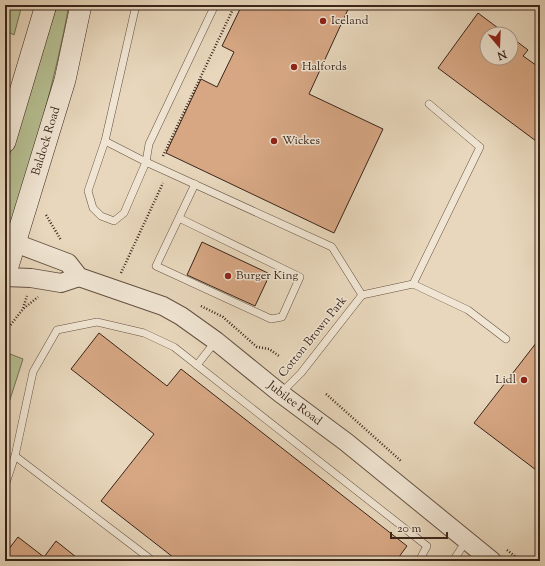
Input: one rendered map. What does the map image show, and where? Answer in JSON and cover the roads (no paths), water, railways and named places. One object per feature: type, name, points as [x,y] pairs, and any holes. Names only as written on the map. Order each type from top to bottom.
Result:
[{"type":"main road","points":[[5,142],[46,5]]},
{"type":"main road","name":"Baldock Road","points":[[5,276],[10,246],[65,80],[81,5]]},
{"type":"street","name":"Jubilee Road","points":[[10,246],[68,263],[79,277],[163,306],[181,316],[216,341],[280,394],[346,442],[492,561]]},
{"type":"street","points":[[5,276],[31,278],[61,283],[79,277]]},
{"type":"lane","points":[[136,5],[105,141],[88,191],[93,208],[101,216],[114,220],[124,213],[146,162],[149,144],[215,5]]},
{"type":"lane","points":[[413,284],[480,147],[429,104]]},
{"type":"lane","points":[[105,141],[146,162],[332,247],[362,295],[413,284],[468,310],[506,339]]},
{"type":"lane","points":[[179,218],[300,277],[282,317],[271,319],[156,266],[195,184]]},
{"type":"lane","name":"Cotton Brown Park","points":[[280,394],[300,373],[362,295]]},
{"type":"lane","points":[[5,486],[15,456],[33,372],[57,330],[97,322],[137,331],[174,347],[427,546],[419,561]]},
{"type":"lane","points":[[197,365],[216,341]]},
{"type":"lane","points":[[15,456],[154,561]]},
{"type":"lane","points":[[454,561],[466,541]]},
{"type":"place","name":"Iceland","points":[[323,21]]},
{"type":"place","name":"Halfords","points":[[294,67]]},
{"type":"place","name":"Wickes","points":[[274,141]]},
{"type":"place","name":"Burger King","points":[[228,276]]},
{"type":"place","name":"Lidl","points":[[524,380]]}]
